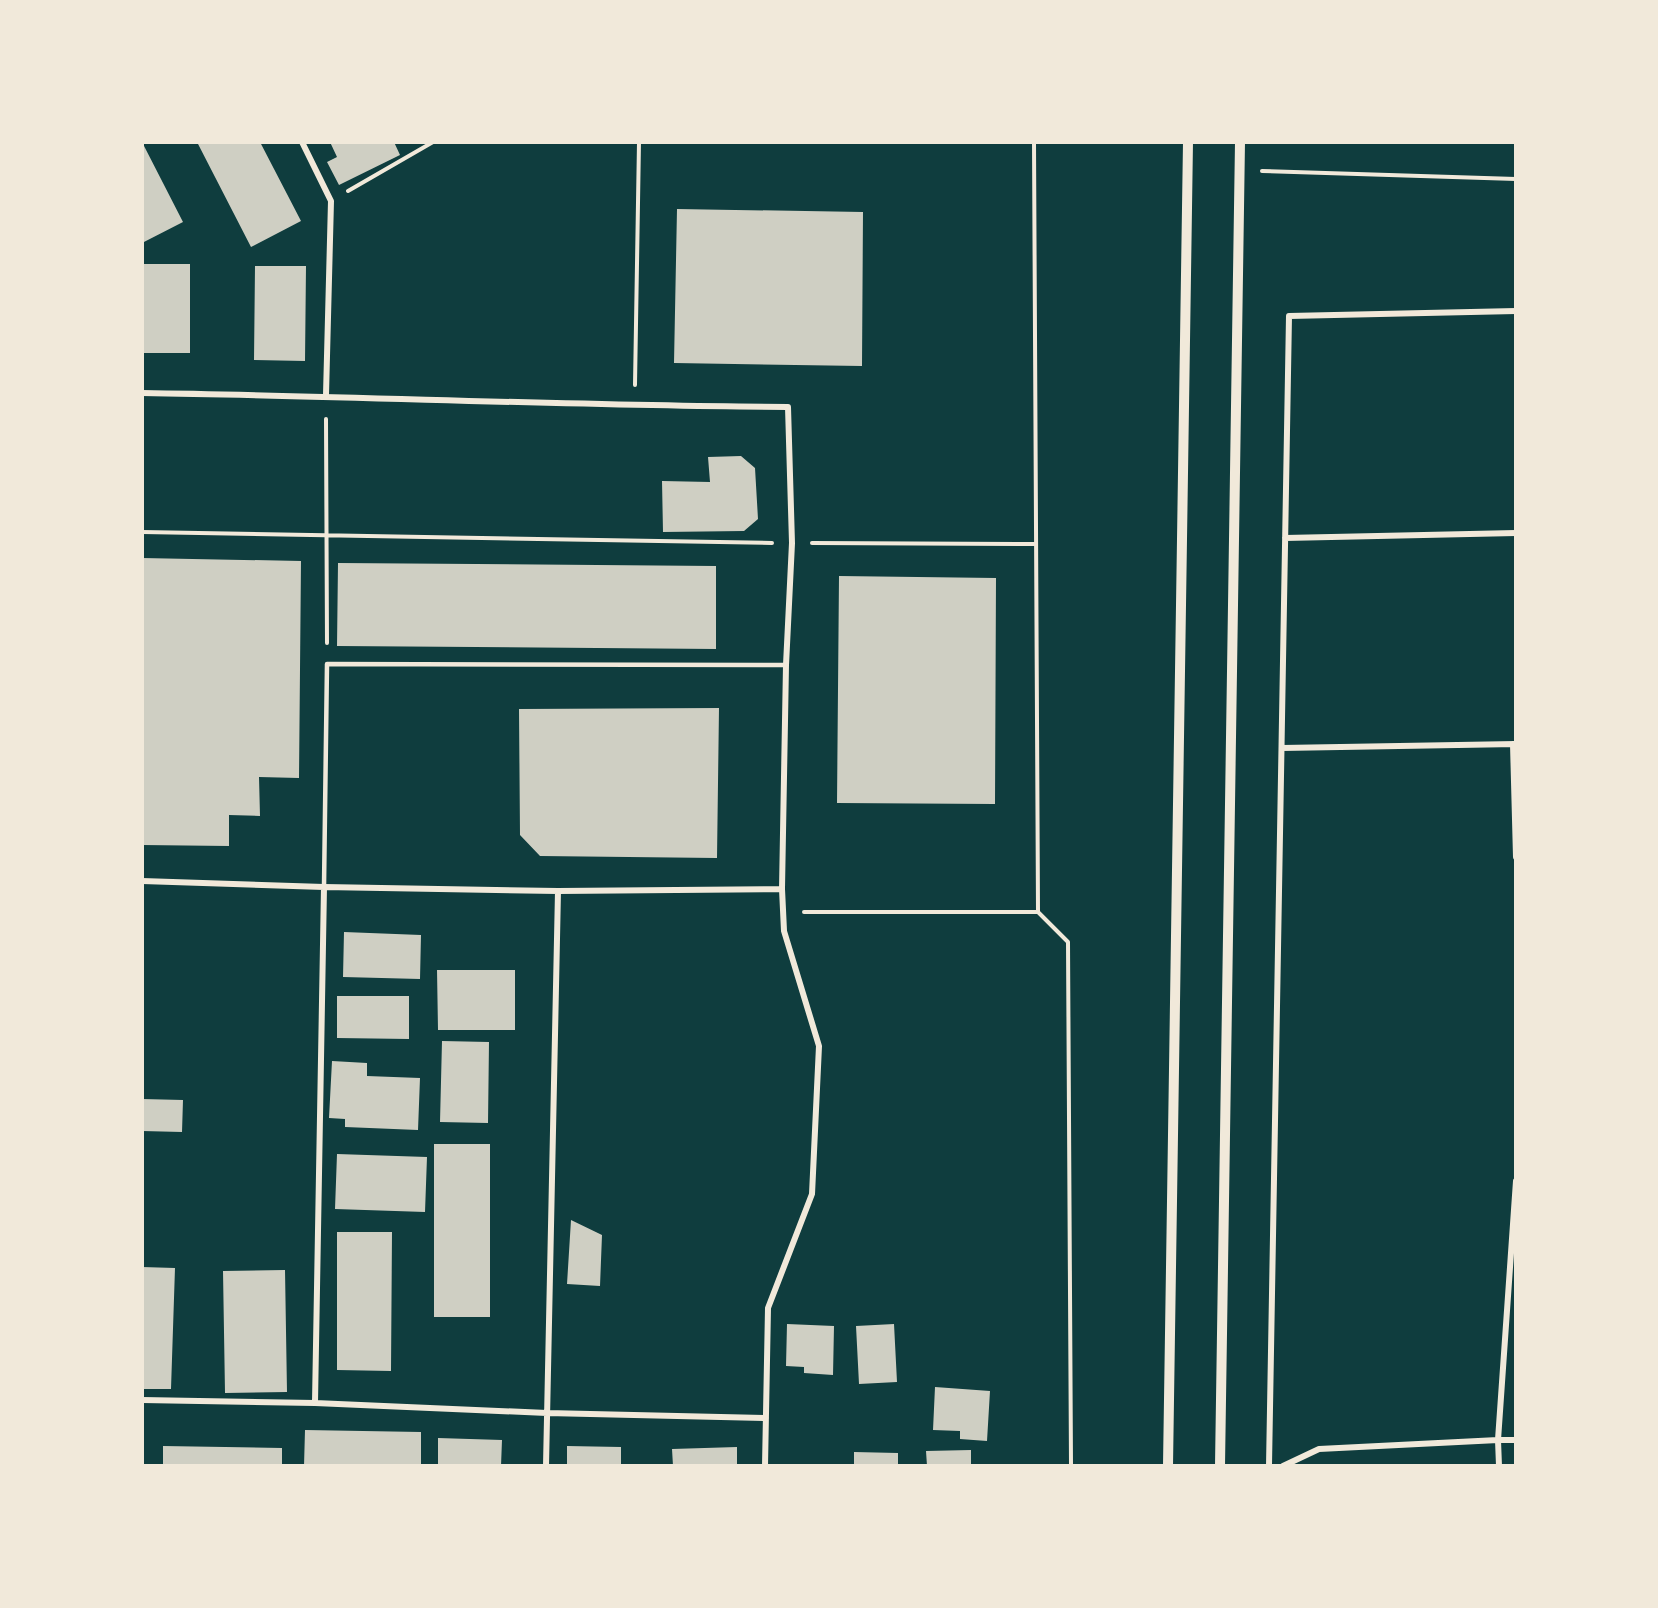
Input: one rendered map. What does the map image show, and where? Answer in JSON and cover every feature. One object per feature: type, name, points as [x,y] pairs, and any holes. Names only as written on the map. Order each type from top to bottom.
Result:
[{"type":"street","points":[[302,142],[331,201],[326,396]]},
{"type":"street","points":[[1168,1466],[1188,142]]},
{"type":"street","points":[[1220,1466],[1240,142]]},
{"type":"street","points":[[1269,1466],[1289,316],[1515,311]]},
{"type":"street","points":[[142,393],[326,396],[635,406],[789,407],[792,543],[786,664],[783,912],[784,931],[819,1046],[812,1194],[768,1308],[765,1466]]},
{"type":"street","points":[[1285,538],[1515,533]]},
{"type":"street","points":[[1282,748],[1514,744],[1515,857]]},
{"type":"street","points":[[142,881],[558,891],[782,889]]},
{"type":"street","points":[[315,1403],[324,887]]},
{"type":"street","points":[[546,1466],[558,891]]},
{"type":"street","points":[[1499,1466],[1498,1440],[1515,1181]]},
{"type":"street","points":[[142,1400],[315,1403],[547,1413],[766,1418]]},
{"type":"street","points":[[1283,1466],[1319,1449],[1515,1440]]},
{"type":"lane","points":[[324,887],[327,664],[786,664]]},
{"type":"path","points":[[331,201],[433,142]]},
{"type":"path","points":[[635,406],[639,142]]},
{"type":"path","points":[[1034,142],[1038,912],[1068,942],[1071,1466]]},
{"type":"path","points":[[1240,170],[1515,179]]},
{"type":"path","points":[[326,396],[327,664]]},
{"type":"path","points":[[142,532],[792,543],[1036,544]]},
{"type":"path","points":[[783,912],[1038,912]]},
{"type":"building","points":[[142,142],[183,222],[142,243]]},
{"type":"building","points":[[197,142],[260,142],[301,221],[251,247]]},
{"type":"building","points":[[330,142],[394,142],[400,155],[339,185],[327,162],[337,157]]},
{"type":"building","points":[[677,209],[863,212],[862,366],[674,363]]},
{"type":"building","points":[[142,264],[190,264],[190,353],[142,353]]},
{"type":"building","points":[[255,266],[306,266],[305,361],[254,360]]},
{"type":"building","points":[[741,456],[755,468],[758,519],[744,531],[663,532],[662,481],[710,482],[708,457]]},
{"type":"building","points":[[142,558],[301,561],[299,778],[259,777],[260,816],[229,815],[229,846],[142,845]]},
{"type":"building","points":[[338,563],[716,566],[716,649],[337,646]]},
{"type":"building","points":[[839,576],[996,578],[995,804],[837,803]]},
{"type":"building","points":[[719,708],[717,858],[540,856],[520,835],[519,709]]},
{"type":"building","points":[[344,932],[421,935],[420,979],[343,977]]},
{"type":"building","points":[[437,970],[515,970],[515,1030],[438,1030]]},
{"type":"building","points":[[337,996],[409,996],[409,1039],[337,1038]]},
{"type":"building","points":[[442,1041],[489,1042],[488,1123],[440,1122]]},
{"type":"building","points":[[332,1061],[367,1063],[367,1076],[420,1078],[418,1130],[345,1127],[345,1119],[329,1118]]},
{"type":"building","points":[[142,1099],[183,1100],[182,1132],[142,1131]]},
{"type":"building","points":[[434,1144],[490,1144],[490,1317],[434,1317]]},
{"type":"building","points":[[337,1154],[427,1157],[425,1212],[335,1209]]},
{"type":"building","points":[[571,1220],[602,1235],[600,1286],[567,1284]]},
{"type":"building","points":[[337,1232],[392,1232],[391,1371],[337,1370]]},
{"type":"building","points":[[142,1267],[175,1268],[171,1389],[142,1389]]},
{"type":"building","points":[[285,1270],[287,1392],[225,1393],[223,1271]]},
{"type":"building","points":[[787,1324],[834,1326],[833,1375],[804,1373],[804,1367],[786,1366]]},
{"type":"building","points":[[894,1324],[897,1382],[859,1384],[856,1326]]},
{"type":"building","points":[[935,1387],[990,1391],[987,1441],[960,1439],[960,1431],[933,1430]]},
{"type":"building","points":[[305,1430],[421,1432],[421,1466],[304,1466]]},
{"type":"building","points":[[438,1438],[502,1440],[501,1466],[438,1466]]},
{"type":"building","points":[[163,1446],[282,1448],[282,1466],[163,1466]]},
{"type":"building","points":[[567,1446],[621,1447],[621,1466],[567,1466]]},
{"type":"building","points":[[737,1447],[737,1466],[673,1466],[672,1449]]},
{"type":"building","points":[[971,1450],[971,1466],[927,1466],[926,1451]]},
{"type":"building","points":[[854,1452],[898,1453],[898,1466],[854,1466]]}]
